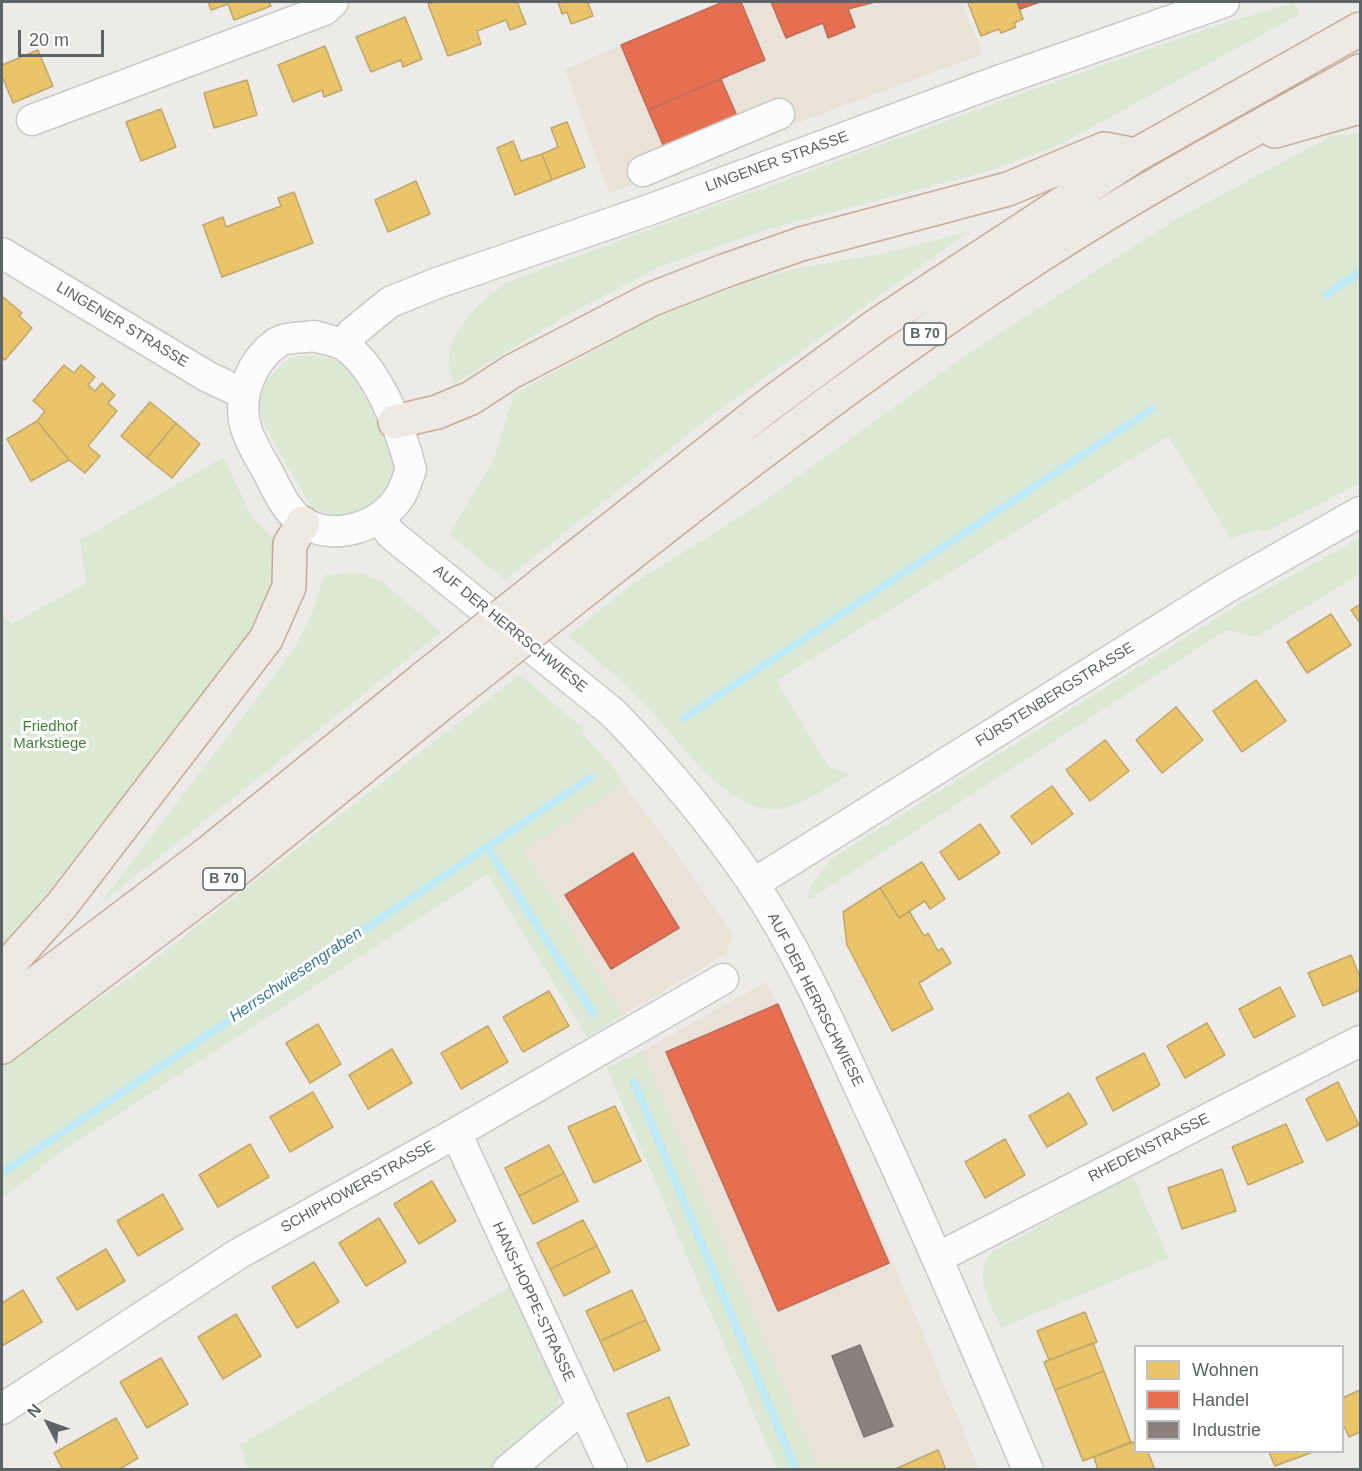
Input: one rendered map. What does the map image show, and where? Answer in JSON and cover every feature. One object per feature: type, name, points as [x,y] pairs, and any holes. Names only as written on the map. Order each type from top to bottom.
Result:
[{"type":"highway","name":"B 70","points":[[2,1047],[237,869],[433,691],[567,564],[766,407],[877,325],[1136,155],[1360,29]]},
{"type":"highway","name":"B 70","points":[[2,1009],[208,853],[433,691],[589,587],[777,439],[915,341],[1041,255],[1230,142],[1360,71]]},
{"type":"highway","points":[[1230,142],[1329,117],[1360,106]]},
{"type":"highway","points":[[395,422],[437,412],[471,398],[511,372],[642,304],[724,271],[801,244],[1008,189],[1104,149],[1136,155]]},
{"type":"highway","points":[[2,972],[60,906],[266,639],[289,586],[290,544],[303,523]]},
{"type":"street","points":[[32,120],[324,10],[333,2]]},
{"type":"street","name":"LINGENER STRASSE","points":[[344,345],[352,333],[390,302],[437,283],[646,211],[998,81],[1224,2]]},
{"type":"street","points":[[643,171],[779,114]]},
{"type":"street","name":"LINGENER STRASSE","points":[[2,253],[208,377],[244,394]]},
{"type":"street","points":[[314,336],[344,345],[368,369],[395,422],[406,448],[411,470],[400,496],[378,518],[346,532],[325,532],[303,523],[281,499],[247,431],[243,412],[244,394],[254,366],[279,341],[314,336]]},
{"type":"street","name":"FÜRSTENBERGSTRASSE","points":[[753,884],[1226,588],[1360,512]]},
{"type":"street","name":"AUF DER HERRSCHWIESE","points":[[378,518],[392,535],[612,712],[648,750],[703,815],[753,884],[792,949],[939,1257],[1028,1470]]},
{"type":"street","name":"SCHIPHOWERSTRASSE","points":[[2,1409],[238,1254],[456,1133],[723,979]]},
{"type":"street","name":"RHEDENSTRASSE","points":[[939,1257],[1360,1041]]},
{"type":"street","name":"HANS-HOPPE-STRASSE","points":[[456,1133],[612,1470]]},
{"type":"street","points":[[508,1470],[582,1408]]},
{"type":"shaded area","points":[[723,2],[962,2],[983,54],[609,193],[565,69]]},
{"type":"shaded area","points":[[623,784],[674,850],[730,930],[732,937],[726,954],[623,1015],[524,849]]},
{"type":"shaded area","points":[[766,982],[778,1003],[893,1262],[979,1469],[819,1469],[642,1051]]},
{"type":"green space","points":[[1294,3],[1300,14],[1059,145],[989,171],[769,229],[661,266],[569,314],[455,383],[449,368],[449,353],[454,339],[461,326],[483,301],[507,282],[1017,95],[1221,24]]},
{"type":"green space","points":[[1360,133],[1360,483],[1265,532],[1257,529],[1231,539],[1168,436],[776,681],[829,767],[850,774],[810,798],[788,807],[767,809],[749,804],[731,794],[698,764],[641,700],[568,636],[631,585],[757,506],[969,353],[1175,220],[1331,136]]},
{"type":"green space","points":[[970,231],[714,414],[505,580],[449,534],[494,459],[514,394],[658,316],[740,285],[793,269],[881,254]]},
{"type":"green space","points":[[306,355],[333,360],[349,370],[373,408],[391,451],[393,471],[385,491],[370,507],[350,516],[332,515],[310,505],[263,423],[259,409],[260,393],[267,379],[291,357]]},
{"type":"green space","name":"Friedhof Markstiege","points":[[224,457],[251,516],[275,541],[278,560],[272,591],[255,626],[43,898],[2,946],[2,613],[12,624],[86,583],[80,540]]},
{"type":"green space","points":[[1360,538],[1360,574],[1256,637],[1226,630],[807,901],[811,886],[831,859],[1236,606]]},
{"type":"green space","points":[[361,573],[384,583],[441,632],[99,905],[295,648],[312,613],[324,575]]},
{"type":"green space","points":[[520,675],[584,729],[581,733],[620,775],[623,784],[524,850],[623,1015],[587,1037],[487,874],[62,1151],[2,1199],[2,1064],[137,973]]},
{"type":"green space","points":[[642,1051],[819,1469],[777,1469],[607,1068]]},
{"type":"green space","points":[[1132,1175],[1169,1258],[1001,1328],[988,1299],[983,1280],[983,1270],[992,1252]]},
{"type":"green space","points":[[513,1285],[560,1387],[559,1404],[554,1416],[491,1469],[248,1469],[240,1445]]},
{"type":"building: Wohnen","points":[[208,2],[269,2],[271,6],[234,20],[228,4],[211,10]]},
{"type":"building: Wohnen","points":[[434,2],[517,2],[526,24],[510,30],[506,20],[477,31],[481,44],[448,56],[428,4]]},
{"type":"building: Wohnen","points":[[558,2],[593,2],[588,3],[593,16],[571,24],[567,12],[562,14]]},
{"type":"building: Wohnen","points":[[1017,2],[1023,19],[1014,23],[1016,27],[1001,33],[999,29],[981,36],[968,3]]},
{"type":"building: Wohnen","points":[[405,17],[422,59],[403,67],[401,60],[371,72],[356,37]]},
{"type":"building: Wohnen","points":[[325,46],[342,90],[324,97],[322,90],[293,102],[278,65]]},
{"type":"building: Wohnen","points":[[38,50],[53,86],[13,103],[2,76],[2,65]]},
{"type":"building: Wohnen","points":[[247,80],[257,115],[214,128],[204,93]]},
{"type":"building: Wohnen","points":[[161,109],[176,147],[141,161],[126,122]]},
{"type":"building: Wohnen","points":[[567,122],[585,167],[552,180],[542,154],[558,147],[551,128]]},
{"type":"building: Wohnen","points":[[513,141],[521,161],[542,154],[552,180],[515,195],[497,148]]},
{"type":"building: Wohnen","points":[[416,181],[430,214],[388,232],[375,200]]},
{"type":"building: Wohnen","points":[[294,192],[313,243],[222,277],[203,225],[223,217],[226,227],[281,206],[278,198]]},
{"type":"building: Wohnen","points":[[2,296],[22,313],[19,316],[32,328],[5,360],[2,357]]},
{"type":"building: Wohnen","points":[[64,365],[74,373],[81,365],[95,377],[88,385],[95,391],[102,383],[115,395],[108,403],[117,411],[88,446],[100,456],[85,473],[69,460],[37,421],[45,411],[33,401]]},
{"type":"building: Wohnen","points":[[150,402],[176,423],[147,458],[121,436]]},
{"type":"building: Wohnen","points":[[37,421],[69,460],[31,481],[7,439]]},
{"type":"building: Wohnen","points":[[176,423],[200,444],[172,478],[147,458]]},
{"type":"building: Wohnen","points":[[1360,604],[1360,623],[1351,610]]},
{"type":"building: Wohnen","points":[[1331,614],[1351,645],[1307,673],[1287,642]]},
{"type":"building: Wohnen","points":[[1256,680],[1286,721],[1242,752],[1213,711]]},
{"type":"building: Wohnen","points":[[1176,707],[1203,740],[1162,773],[1136,740]]},
{"type":"building: Wohnen","points":[[1105,740],[1129,771],[1090,801],[1066,770]]},
{"type":"building: Wohnen","points":[[1052,786],[1073,814],[1032,844],[1011,816]]},
{"type":"building: Wohnen","points":[[980,824],[1000,853],[959,880],[940,852]]},
{"type":"building: Wohnen","points":[[922,862],[945,899],[930,909],[925,901],[899,918],[880,888]]},
{"type":"building: Wohnen","points":[[880,888],[899,918],[909,911],[924,936],[928,933],[938,951],[942,948],[951,963],[919,983],[933,1009],[892,1031],[847,945],[843,912]]},
{"type":"building: Wohnen","points":[[1351,955],[1360,977],[1360,990],[1323,1006],[1308,973]]},
{"type":"building: Wohnen","points":[[1280,987],[1295,1016],[1254,1038],[1239,1009]]},
{"type":"building: Wohnen","points":[[549,991],[569,1026],[523,1052],[503,1017]]},
{"type":"building: Wohnen","points":[[1207,1023],[1225,1055],[1185,1078],[1167,1046]]},
{"type":"building: Wohnen","points":[[318,1024],[341,1064],[310,1083],[286,1043]]},
{"type":"building: Wohnen","points":[[488,1026],[508,1062],[461,1089],[441,1053]]},
{"type":"building: Wohnen","points":[[392,1049],[412,1083],[368,1109],[349,1075]]},
{"type":"building: Wohnen","points":[[1144,1053],[1160,1085],[1113,1111],[1096,1078]]},
{"type":"building: Wohnen","points":[[1338,1082],[1359,1125],[1327,1141],[1306,1099]]},
{"type":"building: Wohnen","points":[[313,1092],[333,1127],[290,1152],[270,1117]]},
{"type":"building: Wohnen","points":[[1069,1093],[1087,1124],[1047,1147],[1029,1116]]},
{"type":"building: Wohnen","points":[[615,1106],[641,1161],[594,1183],[568,1127]]},
{"type":"building: Wohnen","points":[[1286,1124],[1303,1162],[1248,1185],[1232,1147]]},
{"type":"building: Wohnen","points":[[1005,1139],[1025,1175],[985,1198],[965,1162]]},
{"type":"building: Wohnen","points":[[250,1144],[269,1177],[218,1207],[199,1175]]},
{"type":"building: Wohnen","points":[[549,1145],[564,1173],[519,1196],[505,1168]]},
{"type":"building: Wohnen","points":[[1222,1169],[1236,1211],[1182,1229],[1168,1188]]},
{"type":"building: Wohnen","points":[[564,1173],[578,1201],[533,1224],[519,1196]]},
{"type":"building: Wohnen","points":[[432,1181],[456,1221],[419,1244],[394,1204]]},
{"type":"building: Wohnen","points":[[163,1194],[183,1229],[138,1256],[117,1221]]},
{"type":"building: Wohnen","points":[[379,1218],[406,1262],[366,1286],[339,1243]]},
{"type":"building: Wohnen","points":[[583,1220],[597,1246],[550,1269],[537,1243]]},
{"type":"building: Wohnen","points":[[597,1246],[610,1272],[564,1296],[550,1269]]},
{"type":"building: Wohnen","points":[[106,1249],[125,1281],[77,1310],[57,1278]]},
{"type":"building: Wohnen","points":[[314,1262],[339,1302],[297,1328],[272,1287]]},
{"type":"building: Wohnen","points":[[23,1290],[42,1322],[2,1346],[2,1303]]},
{"type":"building: Wohnen","points":[[632,1290],[646,1320],[600,1341],[586,1311]]},
{"type":"building: Wohnen","points":[[1085,1312],[1097,1342],[1049,1360],[1037,1331]]},
{"type":"building: Wohnen","points":[[236,1314],[261,1356],[223,1379],[198,1337]]},
{"type":"building: Wohnen","points":[[646,1320],[660,1350],[614,1371],[600,1341]]},
{"type":"building: Wohnen","points":[[1093,1343],[1104,1371],[1055,1390],[1044,1362]]},
{"type":"building: Wohnen","points":[[161,1358],[188,1404],[147,1428],[120,1382]]},
{"type":"building: Wohnen","points":[[1104,1371],[1131,1442],[1083,1461],[1055,1390]]},
{"type":"building: Wohnen","points":[[1360,1390],[1360,1432],[1349,1437],[1344,1426],[1344,1397]]},
{"type":"building: Wohnen","points":[[669,1397],[689,1445],[647,1462],[627,1414]]},
{"type":"building: Wohnen","points":[[116,1418],[138,1458],[118,1470],[63,1470],[54,1453]]},
{"type":"building: Wohnen","points":[[1134,1442],[1134,1453],[1148,1453],[1155,1470],[1098,1470],[1094,1457]]},
{"type":"building: Wohnen","points":[[938,1450],[946,1470],[893,1470]]},
{"type":"building: Wohnen","points":[[1269,1453],[1310,1453],[1275,1466]]},
{"type":"building: Handel","points":[[723,2],[741,2],[765,60],[648,110],[621,45]]},
{"type":"building: Handel","points":[[771,2],[875,2],[848,9],[855,27],[828,38],[823,23],[786,38]]},
{"type":"building: Handel","points":[[1017,2],[1040,2],[1020,9]]},
{"type":"building: Handel","points":[[721,79],[737,116],[664,147],[648,110]]},
{"type":"building: Handel","points":[[633,853],[679,928],[611,969],[565,895]]},
{"type":"building: Handel","points":[[778,1004],[889,1263],[778,1311],[666,1052]]},
{"type":"building: Industrie","points":[[860,1345],[893,1426],[864,1437],[832,1356]]},
{"type":"waterway","points":[[1327,294],[1360,272]]},
{"type":"waterway","points":[[684,718],[1152,409]]},
{"type":"waterway","name":"Herrschwiesengraben","points":[[2,1173],[590,778]]},
{"type":"waterway","points":[[487,847],[593,1013]]},
{"type":"waterway","points":[[634,1082],[796,1470]]}]
